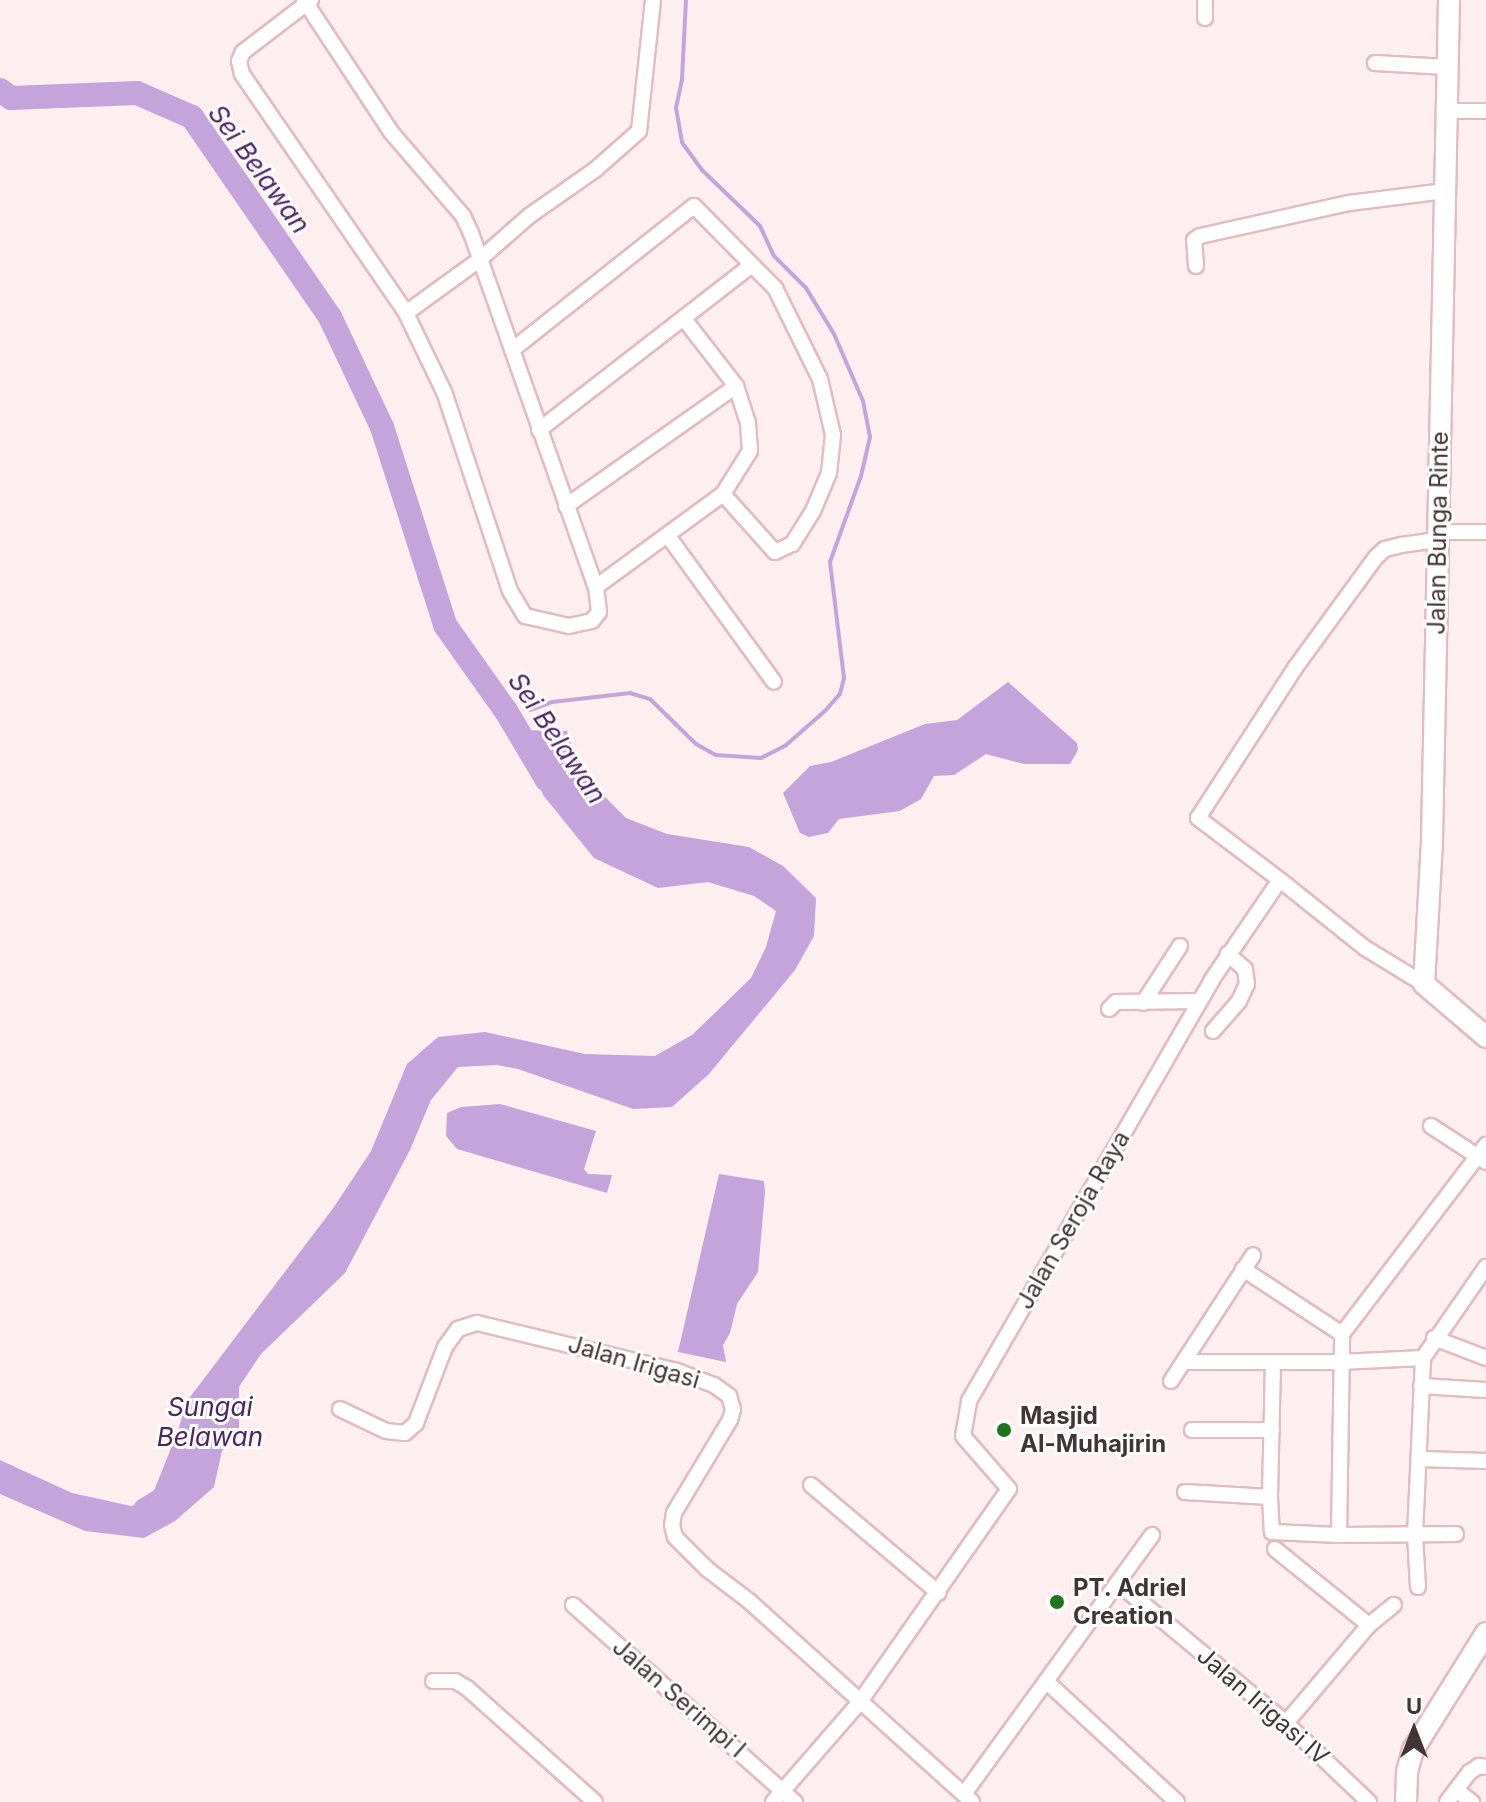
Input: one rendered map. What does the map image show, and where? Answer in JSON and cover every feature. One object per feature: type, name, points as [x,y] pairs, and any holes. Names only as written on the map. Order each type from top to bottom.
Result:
[{"type":"street","points":[[406,313],[479,260],[529,216],[596,169],[639,131],[653,0]]},
{"type":"street","points":[[1205,0],[1205,18]]},
{"type":"street","name":"Jalan Bunga Rinte","points":[[1424,984],[1432,841],[1449,0]]},
{"type":"street","points":[[307,1],[391,132],[463,216],[596,587],[599,612],[585,624],[569,626],[525,616],[510,591],[444,392],[406,313],[242,74],[239,61],[243,52],[307,1]]},
{"type":"street","points":[[1375,63],[1448,67]]},
{"type":"street","points":[[1447,111],[1486,111]]},
{"type":"street","points":[[1196,266],[1194,240],[1211,233],[1349,203],[1445,191]]},
{"type":"street","points":[[512,350],[694,206],[775,288],[820,379],[833,435],[829,473],[813,511],[785,550],[775,552],[763,542],[723,494]]},
{"type":"street","points":[[539,430],[752,265]]},
{"type":"street","points":[[596,587],[723,494],[750,451],[748,423],[736,386],[684,319]]},
{"type":"street","points":[[566,506],[736,386]]},
{"type":"street","points":[[1486,532],[1438,536],[1385,549],[1376,557],[1295,668],[1198,818],[1365,948],[1424,984],[1486,1037]]},
{"type":"street","points":[[668,536],[774,682]]},
{"type":"street","name":"Jalan Seroja Raya","points":[[773,1802],[859,1703],[1009,1489],[963,1436],[969,1401],[1228,954],[1280,880]]},
{"type":"street","points":[[1143,1003],[1180,946]]},
{"type":"street","points":[[1213,1031],[1239,1001],[1247,984],[1245,969],[1228,954]]},
{"type":"street","points":[[1109,1009],[1116,1002],[1200,1001]]},
{"type":"street","points":[[1339,1535],[1342,1334],[1483,1154],[1431,1126]]},
{"type":"street","points":[[1171,1381],[1253,1255]]},
{"type":"street","points":[[1418,1587],[1415,1535],[1421,1459],[1423,1358],[1486,1267]]},
{"type":"street","points":[[1243,1269],[1342,1334]]},
{"type":"street","name":"Jalan Irigasi","points":[[340,1409],[386,1431],[405,1433],[416,1423],[445,1347],[458,1329],[477,1323],[677,1371],[714,1385],[729,1396],[733,1409],[730,1420],[674,1513],[672,1525],[675,1537],[968,1798]]},
{"type":"street","points":[[1434,1338],[1486,1358]]},
{"type":"street","points":[[1186,1362],[1340,1362],[1423,1358]]},
{"type":"street","points":[[1273,1363],[1272,1532],[1456,1534]]},
{"type":"street","points":[[1421,1386],[1486,1390]]},
{"type":"street","points":[[1192,1430],[1272,1430]]},
{"type":"street","points":[[1421,1459],[1486,1461]]},
{"type":"street","points":[[811,1485],[939,1593]]},
{"type":"street","points":[[1185,1492],[1270,1497]]},
{"type":"street","points":[[968,1798],[1152,1535]]},
{"type":"street","points":[[1275,1549],[1369,1625]]},
{"type":"street","name":"Jalan Irigasi IV","points":[[1118,1583],[1286,1723],[1369,1802]]},
{"type":"street","name":"Jalan Serimpi I","points":[[573,1605],[795,1802]]},
{"type":"street","points":[[1286,1723],[1369,1625],[1394,1605]]},
{"type":"street","points":[[1406,1802],[1407,1772],[1413,1750],[1486,1633]]},
{"type":"street","points":[[433,1681],[455,1681],[467,1688],[595,1802]]},
{"type":"street","points":[[1047,1682],[1177,1802]]},
{"type":"street","points":[[1472,1802],[1451,1796],[1470,1772],[1479,1766],[1486,1767]]},
{"type":"water","points":[[1008,682],[1077,743],[1078,750],[1070,764],[1024,764],[986,754],[954,775],[934,776],[921,799],[900,811],[839,819],[828,833],[809,837],[800,833],[783,793],[810,766],[831,762],[925,724],[957,720]]},
{"type":"water","name":"Sungai Belawan","points":[[522,730],[567,731],[581,773],[626,818],[667,834],[749,847],[783,866],[816,898],[814,936],[795,970],[709,1074],[672,1107],[633,1109],[518,1069],[497,1065],[458,1067],[431,1100],[410,1150],[345,1273],[261,1354],[239,1387],[239,1430],[222,1451],[214,1487],[175,1521],[144,1538],[85,1531],[0,1494],[0,1460],[72,1493],[131,1506],[163,1497],[182,1464],[175,1440],[187,1401],[334,1207],[371,1151],[407,1064],[438,1037],[485,1032],[585,1054],[655,1056],[692,1035],[751,978],[766,947],[776,911],[754,896],[708,882],[658,888],[594,858],[543,795]]},
{"type":"water","points":[[500,1104],[596,1131],[584,1169],[588,1174],[612,1175],[607,1193],[457,1149],[446,1136],[447,1113],[461,1107]]},
{"type":"water","points":[[719,1174],[764,1181],[765,1192],[758,1272],[737,1304],[730,1333],[723,1345],[726,1362],[678,1352]]},
{"type":"waterway","points":[[530,710],[552,702],[630,693],[650,699],[696,744],[716,755],[761,758],[785,746],[825,711],[840,694],[844,678],[830,562],[861,476],[870,437],[863,401],[834,334],[806,288],[774,256],[760,226],[702,170],[682,142],[676,108],[682,79],[686,0]]},
{"type":"waterway","name":"Sei Belawan","points":[[0,90],[11,98],[137,93],[192,117],[330,317],[382,427],[445,625],[506,711],[547,780]]},
{"type":"waterway","name":"Sei Belawan","points":[[145,1510],[164,1498],[193,1426]]},
{"type":"place","name":"Masjid Al-Muhajirin","points":[[1004,1430]]},
{"type":"place","name":"PT. Adriel Creation","points":[[1057,1602]]}]
